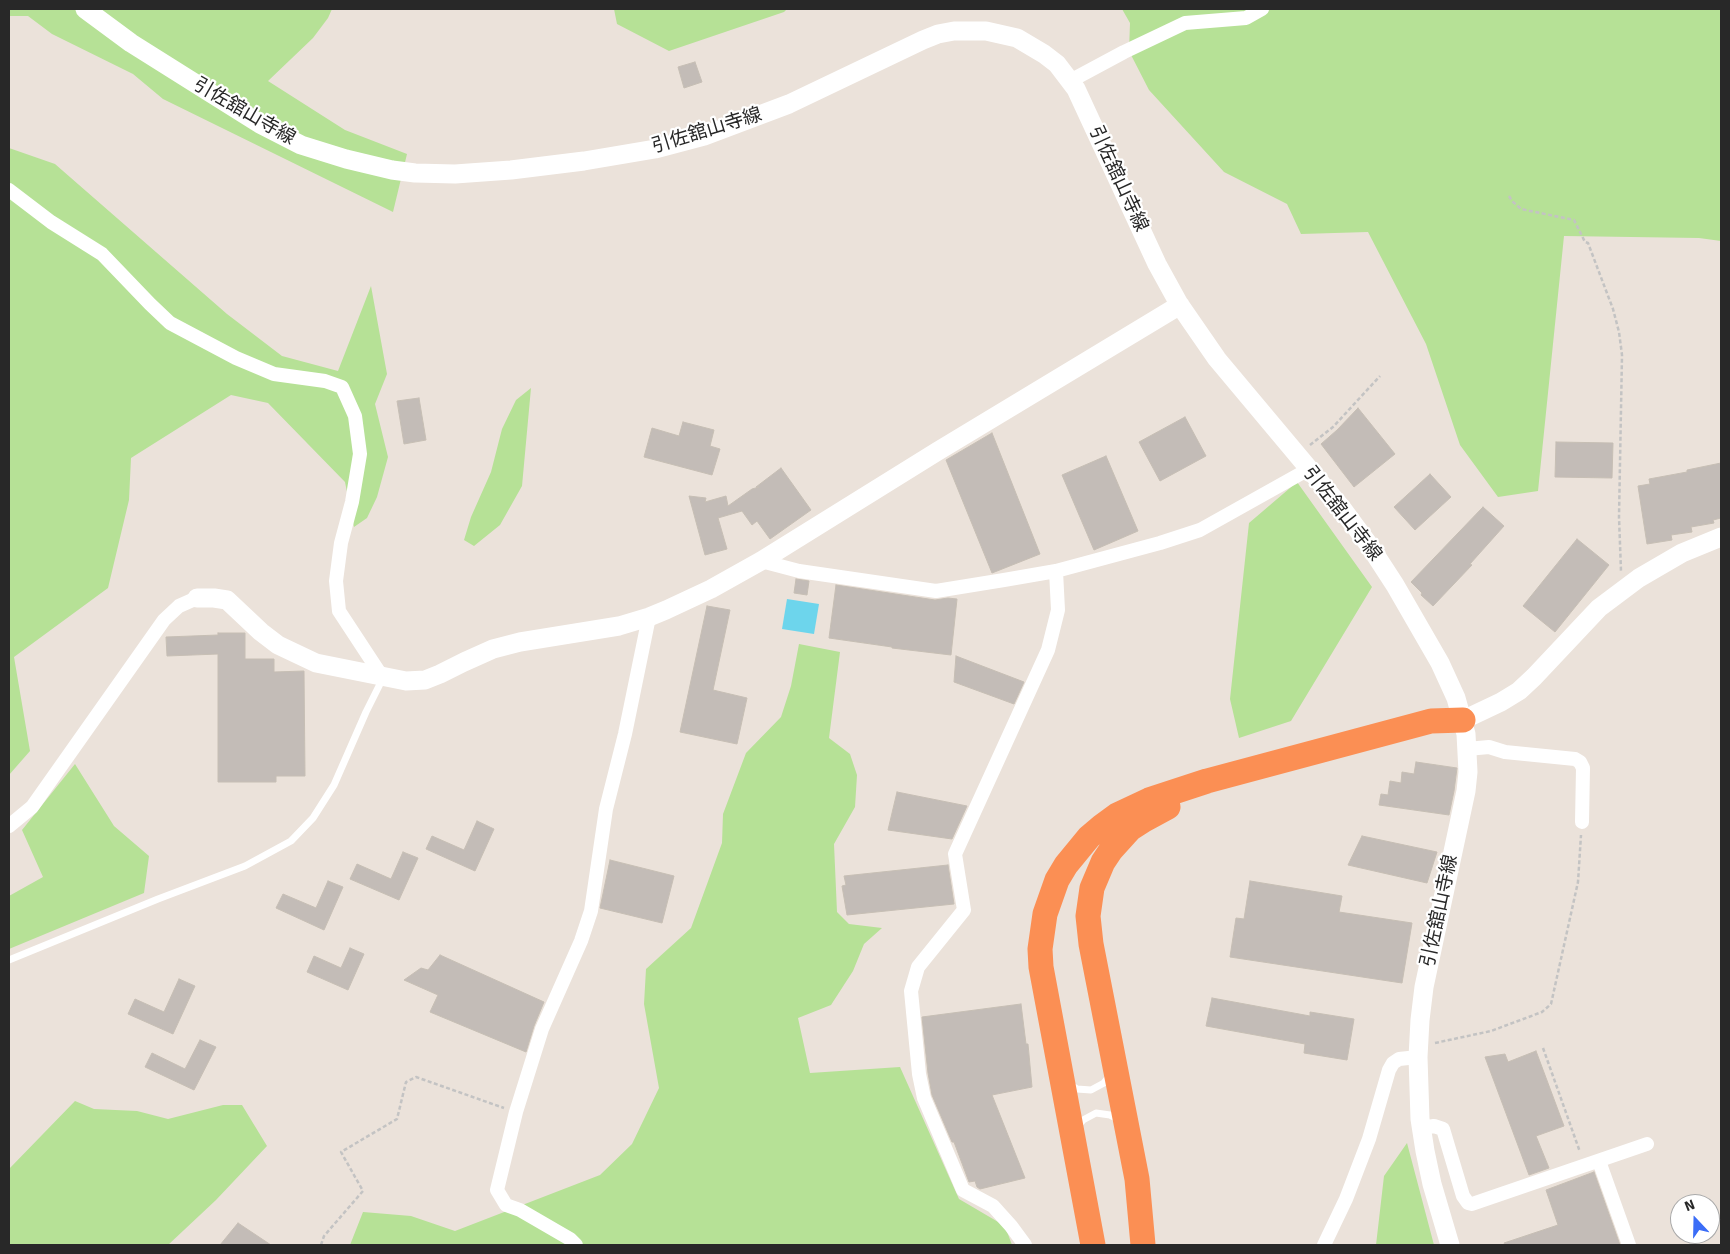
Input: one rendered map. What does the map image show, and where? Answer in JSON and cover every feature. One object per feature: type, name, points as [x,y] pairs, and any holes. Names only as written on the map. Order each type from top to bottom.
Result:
[{"type":"highway","points":[[1143,1245],[1137,1179],[1091,944],[1088,916],[1089,902],[1103,862],[1120,839],[1144,820],[1173,805],[1435,734],[1463,720]]},
{"type":"highway","points":[[1093,1245],[1041,967],[1042,932],[1050,897],[1062,873],[1077,850],[1102,826],[1133,807],[1188,787],[1431,721],[1463,720]]},
{"type":"main road","name":"引佐舘山寺線","points":[[86,9],[131,43],[260,124],[301,145],[383,168],[415,173],[455,174],[511,170],[584,161],[704,136],[789,104],[924,40],[954,31],[986,31],[1017,38],[1044,54],[1056,64],[1070,81],[1083,103],[1157,264],[1180,305],[1217,359],[1355,526],[1395,585],[1449,680],[1456,698],[1463,720],[1467,749],[1466,791],[1424,987],[1418,1050],[1421,1128],[1432,1184],[1450,1245]]},
{"type":"main road","points":[[197,598],[226,600],[278,646],[316,663],[383,678],[406,681],[425,680],[493,649],[520,642],[619,626],[649,617],[712,589],[761,561],[946,446],[1180,305]]},
{"type":"main road","points":[[1463,720],[1501,702],[1518,691],[1534,677],[1587,620],[1627,586],[1660,564],[1721,537]]},
{"type":"street","points":[[1070,81],[1124,52],[1185,23],[1246,18],[1262,9]]},
{"type":"street","points":[[9,190],[51,222],[102,254],[170,323],[236,358],[274,374],[325,381],[342,387],[354,416],[360,454],[352,502],[341,543],[336,581],[339,611],[383,678]]},
{"type":"street","points":[[761,561],[799,571],[936,591],[1056,571],[1160,543],[1200,530],[1303,462]]},
{"type":"street","points":[[1025,1245],[993,1206],[963,1190],[924,1098],[919,1074],[911,991],[918,967],[964,910],[955,854],[1048,650],[1058,610],[1056,571]]},
{"type":"street","points":[[9,826],[32,807],[164,620],[179,606],[197,598]]},
{"type":"street","points":[[576,1245],[570,1239],[520,1210],[506,1205],[497,1190],[516,1112],[542,1029],[581,941],[591,911],[606,809],[649,617]]},
{"type":"street","points":[[1467,749],[1489,747],[1505,752],[1575,759],[1580,762],[1583,768],[1582,822]]},
{"type":"street","points":[[1324,1245],[1346,1199],[1369,1139],[1389,1070],[1393,1063],[1418,1050]]},
{"type":"street","points":[[1421,1128],[1439,1126],[1443,1129],[1463,1196],[1468,1203],[1472,1204],[1647,1144]]},
{"type":"street","points":[[1599,1161],[1629,1245]]},
{"type":"lane","points":[[9,960],[158,899],[245,866],[291,841],[313,818],[334,785],[383,678]]},
{"type":"lane","points":[[1059,1068],[1062,1075],[1077,1089],[1092,1090],[1109,1078],[1114,1064],[1113,1057]]},
{"type":"lane","points":[[1074,1146],[1078,1125],[1083,1120],[1096,1114],[1103,1113],[1117,1118],[1122,1122],[1128,1135]]},
{"type":"path","points":[[1509,196],[1521,209],[1574,220],[1585,242],[1588,243],[1613,309],[1622,355],[1619,517],[1621,578],[1627,586]]},
{"type":"path","points":[[1303,462],[1380,376]]},
{"type":"path","points":[[1418,1050],[1431,1043],[1491,1031],[1542,1012],[1552,1004],[1578,882],[1582,822]]},
{"type":"path","points":[[1543,1048],[1585,1166]]},
{"type":"path","points":[[321,1245],[324,1236],[363,1191],[341,1152],[397,1119],[406,1082],[416,1077],[516,1112]]},
{"type":"green space","points":[[9,9],[332,9],[328,18],[313,38],[268,81],[345,130],[407,154],[393,212],[163,99],[133,74],[52,34],[28,16],[9,16]]},
{"type":"green space","points":[[614,9],[787,9],[784,12],[669,51],[617,24]]},
{"type":"green space","points":[[1122,9],[1721,9],[1721,241],[1699,238],[1564,236],[1538,491],[1498,497],[1460,445],[1426,344],[1368,232],[1301,234],[1287,204],[1224,172],[1149,90],[1129,51],[1130,23]]},
{"type":"green space","points":[[9,148],[55,164],[227,314],[282,356],[338,371],[371,286],[387,374],[375,404],[388,457],[377,497],[367,518],[354,527],[345,482],[268,403],[231,395],[131,458],[129,500],[108,588],[14,657],[30,751],[9,775]]},
{"type":"green space","points":[[531,388],[522,486],[500,525],[474,546],[464,540],[471,517],[491,472],[502,429],[516,400]]},
{"type":"green space","points":[[1297,482],[1372,587],[1291,721],[1239,738],[1230,699],[1249,523]]},
{"type":"green space","points":[[799,644],[840,652],[829,738],[850,754],[857,775],[855,807],[834,844],[837,912],[849,924],[882,928],[864,944],[853,971],[831,1005],[798,1018],[810,1073],[900,1067],[959,1199],[1005,1226],[1012,1245],[350,1245],[363,1212],[411,1216],[455,1231],[600,1175],[632,1144],[659,1088],[644,1004],[646,969],[691,928],[722,843],[723,814],[746,753],[781,717],[791,686]]},
{"type":"green space","points":[[75,764],[114,826],[149,856],[144,893],[9,949],[9,896],[43,877],[22,830]]},
{"type":"green space","points":[[75,1101],[94,1109],[137,1111],[168,1119],[223,1105],[242,1105],[267,1146],[216,1200],[168,1245],[9,1245],[9,1169]]},
{"type":"green space","points":[[1407,1143],[1434,1245],[1376,1245],[1384,1176]]},
{"type":"water","points":[[787,599],[819,604],[814,634],[782,629]]},
{"type":"building","points":[[695,62],[702,82],[684,88],[678,67]]},
{"type":"building","points":[[419,398],[426,440],[404,444],[397,401]]},
{"type":"building","points":[[1358,408],[1395,454],[1354,487],[1321,444]]},
{"type":"building","points":[[1185,417],[1206,456],[1160,481],[1139,442]]},
{"type":"building","points":[[683,422],[714,430],[710,446],[720,449],[712,475],[644,457],[652,428],[679,436]]},
{"type":"building","points":[[992,433],[1040,554],[992,573],[946,460]]},
{"type":"building","points":[[1556,442],[1613,443],[1612,478],[1555,477]]},
{"type":"building","points":[[1106,456],[1138,531],[1094,550],[1062,475]]},
{"type":"building","points":[[1721,463],[1721,518],[1713,520],[1714,523],[1691,527],[1692,532],[1671,535],[1672,540],[1647,544],[1638,486],[1650,484],[1649,479]]},
{"type":"building","points":[[781,468],[811,510],[770,539],[757,521],[752,525],[742,511],[718,518],[727,549],[705,555],[689,496],[706,498],[705,502],[726,496],[728,506],[752,489],[759,487],[756,487]]},
{"type":"building","points":[[1430,474],[1451,497],[1415,530],[1394,507]]},
{"type":"building","points":[[1483,507],[1504,526],[1470,564],[1472,565],[1433,606],[1411,582]]},
{"type":"building","points":[[1577,539],[1609,565],[1555,632],[1523,606]]},
{"type":"building","points":[[796,579],[809,581],[807,595],[794,593]]},
{"type":"building","points":[[836,585],[935,600],[957,599],[951,655],[829,638]]},
{"type":"building","points":[[707,606],[730,610],[713,690],[747,698],[737,744],[680,732]]},
{"type":"building","points":[[218,633],[245,633],[245,659],[274,659],[274,672],[304,671],[305,776],[276,776],[276,782],[218,782],[218,654],[167,656],[166,637],[218,635]]},
{"type":"building","points":[[956,656],[1024,682],[1014,704],[954,682]]},
{"type":"building","points":[[1416,762],[1457,768],[1449,815],[1379,805],[1381,794],[1388,795],[1390,781],[1401,783],[1402,772],[1414,774]]},
{"type":"building","points":[[897,792],[967,806],[952,839],[888,830]]},
{"type":"building","points":[[477,821],[494,829],[475,871],[426,849],[432,836],[464,850]]},
{"type":"building","points":[[1362,836],[1437,852],[1427,883],[1348,865]]},
{"type":"building","points":[[403,852],[418,858],[399,900],[350,879],[357,864],[391,879]]},
{"type":"building","points":[[610,860],[674,876],[662,923],[600,908]]},
{"type":"building","points":[[948,865],[954,904],[847,915],[842,886],[846,885],[844,876]]},
{"type":"building","points":[[328,881],[343,887],[324,930],[276,908],[283,894],[316,908]]},
{"type":"building","points":[[1250,881],[1342,896],[1339,912],[1412,923],[1402,983],[1230,957],[1236,918],[1244,919]]},
{"type":"building","points":[[350,948],[364,954],[348,990],[307,972],[314,956],[341,968]]},
{"type":"building","points":[[440,955],[544,1002],[526,1052],[430,1012],[438,995],[404,980],[421,968],[428,970]]},
{"type":"building","points":[[179,979],[195,986],[173,1034],[128,1014],[135,999],[164,1012]]},
{"type":"building","points":[[1212,998],[1310,1016],[1310,1012],[1354,1019],[1347,1060],[1304,1053],[1305,1044],[1206,1026]]},
{"type":"building","points":[[1021,1004],[1026,1044],[1028,1044],[1032,1087],[992,1095],[1025,1178],[980,1189],[975,1181],[969,1182],[954,1142],[952,1142],[932,1095],[922,1017]]},
{"type":"building","points":[[200,1040],[216,1047],[194,1090],[145,1067],[152,1053],[185,1069]]},
{"type":"building","points":[[1536,1051],[1564,1126],[1536,1136],[1549,1168],[1529,1175],[1485,1057],[1505,1054],[1508,1062]]},
{"type":"building","points":[[1594,1172],[1620,1245],[1505,1245],[1504,1243],[1558,1225],[1546,1190]]},
{"type":"building","points":[[238,1223],[271,1245],[220,1245]]}]
